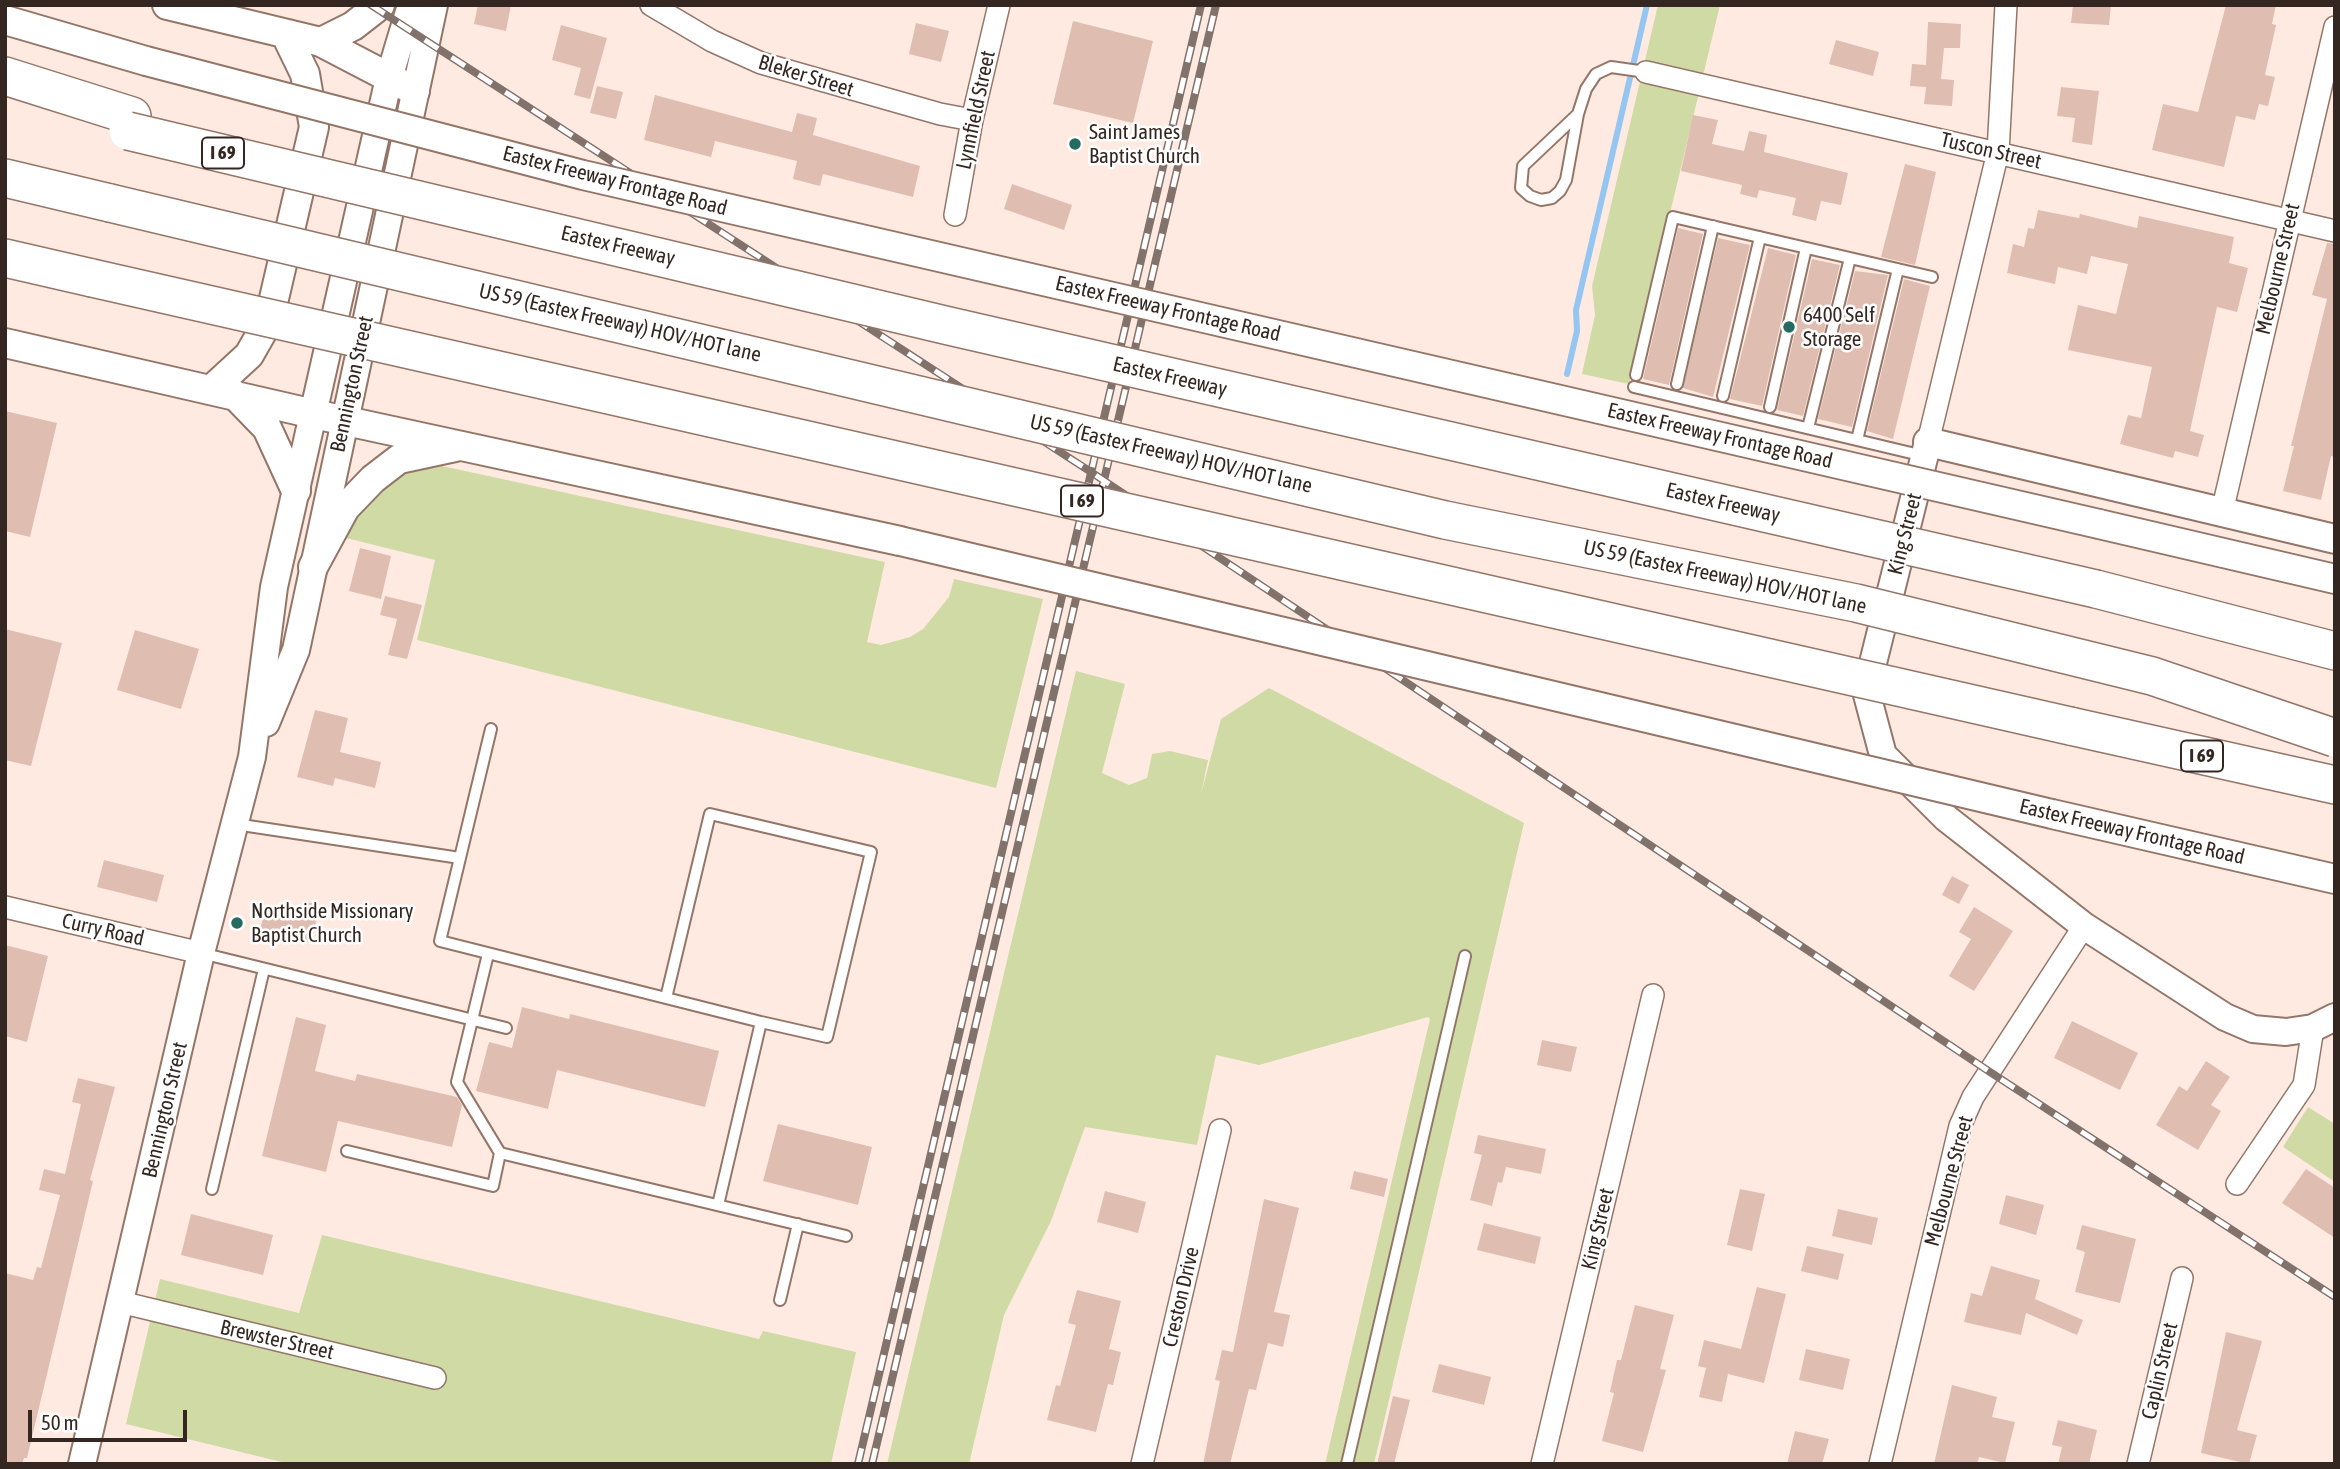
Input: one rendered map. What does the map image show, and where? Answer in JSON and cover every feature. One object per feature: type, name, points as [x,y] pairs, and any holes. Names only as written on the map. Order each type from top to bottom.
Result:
[{"type":"highway","points":[[5,76],[130,123]]},
{"type":"highway","points":[[5,103],[130,123]]},
{"type":"highway","name":"Eastex Freeway","points":[[130,123],[318,174],[962,329],[2096,589],[2335,651]]},
{"type":"highway","name":"US 59 (Eastex Freeway) HOV/HOT lane","points":[[5,178],[1444,520],[1856,603],[2152,676],[2335,738]]},
{"type":"highway","name":"I 69","points":[[5,259],[2335,785]]},
{"type":"main road","points":[[167,5],[286,35],[321,41],[415,91]]},
{"type":"main road","points":[[321,41],[354,26],[380,5]]},
{"type":"main road","name":"Eastex Freeway Frontage Road","points":[[5,20],[146,61],[583,175],[2335,579]]},
{"type":"main road","points":[[286,35],[305,74],[314,127],[269,320],[223,392],[267,428],[296,491]]},
{"type":"main road","name":"Eastex Freeway Frontage Road","points":[[5,344],[900,541],[2333,880]]},
{"type":"main road","points":[[313,566],[345,508],[373,479],[399,459],[464,445]]},
{"type":"main road","points":[[1926,449],[2335,539]]},
{"type":"street","name":"Bennington Street","points":[[82,1464],[201,953],[252,757],[274,587],[389,78],[411,5]]},
{"type":"street","name":"Bennington Street","points":[[252,757],[296,650],[434,5]]},
{"type":"street","name":"Bleker Street","points":[[651,5],[712,41],[761,63],[900,103],[972,120]]},
{"type":"street","name":"Lynnfield Street","points":[[955,215],[972,120],[999,5]]},
{"type":"street","name":"King Street","points":[[2006,5],[1998,152],[1866,691],[1883,755],[1946,818],[2084,926],[2225,1017],[2253,1030],[2286,1032],[2324,1022]]},
{"type":"street","name":"Melbourne Street","points":[[2222,512],[2335,27]]},
{"type":"street","name":"Tuscon Street","points":[[1646,72],[2335,231]]},
{"type":"street","name":"Curry Road","points":[[5,907],[201,953]]},
{"type":"street","name":"Melbourne Street","points":[[1880,1464],[1960,1126],[1973,1097],[2084,926]]},
{"type":"street","name":"King Street","points":[[1542,1464],[1653,995]]},
{"type":"street","points":[[2237,1184],[2304,1085],[2324,1022]]},
{"type":"street","name":"Creston Drive","points":[[1142,1464],[1220,1130]]},
{"type":"street","name":"Caplin Street","points":[[2138,1464],[2182,1279]]},
{"type":"street","name":"Brewster Street","points":[[120,1302],[435,1378]]},
{"type":"lane","points":[[1578,114],[1523,166],[1521,188],[1530,196],[1541,200],[1552,198],[1566,180],[1578,114],[1586,89],[1596,74],[1611,67],[1646,72]]},
{"type":"lane","points":[[1636,375],[1673,217],[1932,277]]},
{"type":"lane","points":[[1677,384],[1713,226]]},
{"type":"lane","points":[[1723,396],[1760,237]]},
{"type":"lane","points":[[1770,407],[1806,248]]},
{"type":"lane","points":[[1808,428],[1850,258]]},
{"type":"lane","points":[[1857,440],[1898,269]]},
{"type":"lane","points":[[1634,387],[1857,440],[1926,449]]},
{"type":"lane","points":[[491,729],[440,942],[761,1022],[827,1037],[871,852],[710,814],[666,998]]},
{"type":"lane","points":[[235,824],[460,858]]},
{"type":"lane","points":[[201,953],[506,1028]]},
{"type":"lane","points":[[347,1151],[493,1186],[500,1153],[457,1082],[488,954]]},
{"type":"lane","points":[[1347,1464],[1465,956]]},
{"type":"lane","points":[[212,1189],[264,969]]},
{"type":"lane","points":[[718,1205],[761,1022]]},
{"type":"lane","points":[[500,1153],[846,1236]]},
{"type":"lane","points":[[780,1300],[798,1224]]},
{"type":"green space","points":[[1658,5],[1720,5],[1629,384],[1582,374],[1595,315],[1592,286]]},
{"type":"green space","points":[[419,461],[885,562],[867,642],[881,645],[910,637],[923,629],[949,597],[954,579],[1043,599],[996,788],[417,640],[435,560],[346,538],[357,509]]},
{"type":"green space","points":[[1076,671],[1125,684],[1102,773],[1129,785],[1147,778],[1152,754],[1170,751],[1208,760],[1201,794],[1221,719],[1269,688],[1524,823],[1374,1464],[1325,1464],[1430,1019],[1428,1017],[1259,1065],[1216,1055],[1197,1145],[1085,1127],[1051,1221],[1004,1315],[969,1464],[887,1464]]},
{"type":"green space","points":[[2308,1107],[2335,1124],[2335,1182],[2283,1147]]},
{"type":"green space","points":[[322,1235],[759,1339],[763,1331],[856,1352],[831,1464],[290,1464],[126,1424],[160,1279],[299,1313]]},
{"type":"building","points":[[478,5],[511,5],[506,31],[474,24]]},
{"type":"building","points":[[2073,5],[2111,5],[2109,25],[2071,23]]},
{"type":"building","points":[[2226,5],[2276,5],[2272,24],[2276,25],[2265,75],[2275,77],[2268,106],[2259,104],[2255,120],[2236,116],[2224,167],[2152,150],[2163,104],[2198,112]]},
{"type":"building","points":[[1073,21],[1153,41],[1133,123],[1053,104]]},
{"type":"building","points":[[1928,22],[1961,24],[1960,48],[1944,48],[1941,79],[1954,80],[1952,106],[1924,104],[1926,87],[1910,86],[1912,64],[1926,65]]},
{"type":"building","points":[[916,23],[949,31],[941,62],[909,54]]},
{"type":"building","points":[[561,25],[607,38],[590,99],[574,95],[581,68],[552,60]]},
{"type":"building","points":[[1836,40],[1879,52],[1873,76],[1829,64]]},
{"type":"building","points":[[597,86],[623,92],[616,119],[590,113]]},
{"type":"building","points":[[2061,87],[2099,91],[2092,145],[2072,142],[2075,118],[2057,116]]},
{"type":"building","points":[[655,95],[792,132],[797,113],[817,118],[813,135],[920,166],[913,197],[823,174],[820,186],[793,179],[797,161],[715,141],[711,157],[644,140]]},
{"type":"building","points":[[1693,115],[1718,120],[1712,144],[1744,151],[1749,131],[1767,135],[1764,152],[1848,173],[1841,205],[1821,201],[1816,221],[1792,215],[1796,198],[1759,190],[1757,198],[1740,194],[1742,185],[1681,171]]},
{"type":"building","points":[[1905,164],[1936,172],[1915,265],[1881,257]]},
{"type":"building","points":[[1012,184],[1072,205],[1064,230],[1004,209]]},
{"type":"building","points":[[2038,210],[2079,218],[2080,214],[2137,228],[2139,216],[2234,237],[2229,263],[2248,268],[2237,312],[2217,307],[2190,431],[2204,435],[2198,457],[2175,451],[2173,458],[2120,444],[2128,415],[2141,418],[2152,367],[2068,350],[2078,305],[2116,314],[2128,264],[2091,256],[2087,274],[2058,267],[2055,284],[2007,273],[2013,244],[2024,247],[2028,228],[2034,229]]},
{"type":"building","points":[[1678,228],[1703,234],[1669,385],[1643,379]]},
{"type":"building","points":[[1718,238],[1750,245],[1713,397],[1683,388]]},
{"type":"building","points":[[2327,243],[2335,244],[2335,457],[2331,456],[2321,500],[2283,491],[2294,446],[2291,446],[2327,299],[2312,295]]},
{"type":"building","points":[[1768,248],[1796,255],[1762,406],[1730,399]]},
{"type":"building","points":[[1812,259],[1840,265],[1803,416],[1777,410]]},
{"type":"building","points":[[1855,271],[1888,275],[1852,427],[1818,419]]},
{"type":"building","points":[[1904,279],[1930,286],[1893,439],[1867,431]]},
{"type":"building","points":[[5,411],[57,423],[30,537],[5,531]]},
{"type":"building","points":[[360,548],[391,556],[381,599],[349,591]]},
{"type":"building","points":[[385,596],[422,605],[407,659],[388,655],[397,619],[380,615]]},
{"type":"building","points":[[5,629],[62,643],[31,766],[5,760]]},
{"type":"building","points":[[135,630],[199,649],[181,709],[117,690]]},
{"type":"building","points":[[315,710],[348,718],[340,752],[381,762],[375,788],[335,778],[333,786],[297,777]]},
{"type":"building","points":[[104,860],[164,875],[157,902],[97,887]]},
{"type":"building","points":[[1952,876],[1969,885],[1959,904],[1942,895]]},
{"type":"building","points":[[303,901],[320,905],[311,943],[260,930],[266,905],[300,914]]},
{"type":"building","points":[[1974,907],[2013,931],[1974,991],[1949,976],[1971,939],[1959,932]]},
{"type":"building","points":[[5,945],[48,956],[27,1042],[5,1036]]},
{"type":"building","points":[[522,1007],[569,1019],[570,1014],[719,1051],[705,1107],[557,1070],[548,1109],[476,1091],[489,1042],[512,1048]]},
{"type":"building","points":[[296,1017],[326,1025],[315,1071],[355,1081],[357,1074],[457,1097],[462,1105],[452,1147],[338,1121],[326,1172],[262,1156]]},
{"type":"building","points":[[2072,1021],[2138,1053],[2120,1090],[2054,1058]]},
{"type":"building","points":[[1542,1040],[1577,1047],[1571,1072],[1537,1065]]},
{"type":"building","points":[[2206,1061],[2230,1077],[2211,1105],[2221,1111],[2198,1150],[2156,1125],[2179,1086],[2187,1091]]},
{"type":"building","points":[[78,1078],[115,1087],[90,1180],[93,1181],[27,1458],[24,1458],[22,1464],[5,1464],[5,1273],[33,1280],[37,1267],[41,1268],[60,1195],[39,1190],[44,1169],[65,1174],[81,1104],[72,1102]]},
{"type":"building","points":[[778,1124],[872,1147],[858,1205],[763,1181]]},
{"type":"building","points":[[1478,1135],[1546,1149],[1541,1174],[1506,1167],[1502,1183],[1498,1182],[1492,1206],[1470,1200],[1482,1155],[1474,1153]]},
{"type":"building","points":[[2306,1169],[2335,1188],[2335,1238],[2282,1203]]},
{"type":"building","points":[[1354,1171],[1388,1179],[1384,1197],[1350,1189]]},
{"type":"building","points":[[1740,1189],[1765,1194],[1752,1251],[1727,1245]]},
{"type":"building","points":[[1105,1191],[1146,1202],[1138,1233],[1097,1222]]},
{"type":"building","points":[[2006,1195],[2044,1205],[2036,1235],[1999,1224]]},
{"type":"building","points":[[1264,1199],[1299,1208],[1274,1312],[1290,1315],[1283,1347],[1268,1343],[1256,1390],[1249,1389],[1230,1464],[1203,1464],[1220,1381],[1215,1380],[1222,1350],[1233,1352]]},
{"type":"building","points":[[1838,1209],[1878,1218],[1872,1245],[1832,1236]]},
{"type":"building","points":[[191,1214],[273,1235],[263,1275],[181,1255]]},
{"type":"building","points":[[1484,1223],[1541,1237],[1535,1264],[1477,1250]]},
{"type":"building","points":[[2082,1225],[2136,1239],[2120,1303],[2075,1292],[2085,1252],[2076,1249]]},
{"type":"building","points":[[1807,1246],[1844,1254],[1838,1280],[1801,1271]]},
{"type":"building","points":[[1991,1266],[2040,1280],[2035,1299],[2083,1320],[2077,1335],[2026,1313],[2021,1335],[1964,1322],[1971,1293],[1982,1296]]},
{"type":"building","points":[[1757,1287],[1786,1294],[1764,1383],[1728,1374],[1722,1402],[1699,1397],[1706,1368],[1698,1366],[1704,1340],[1741,1349]]},
{"type":"building","points":[[1077,1290],[1121,1301],[1109,1349],[1121,1352],[1113,1385],[1108,1384],[1096,1432],[1047,1420],[1056,1385],[1060,1386],[1076,1325],[1068,1323]]},
{"type":"building","points":[[1635,1305],[1674,1315],[1660,1369],[1666,1370],[1643,1452],[1602,1441],[1614,1393],[1610,1392],[1617,1360],[1621,1360]]},
{"type":"building","points":[[2226,1332],[2262,1341],[2237,1430],[2257,1435],[2249,1464],[2201,1453]]},
{"type":"building","points":[[1806,1349],[1850,1359],[1843,1390],[1799,1380]]},
{"type":"building","points":[[1439,1364],[1491,1377],[1484,1405],[1432,1392]]},
{"type":"building","points":[[1952,1385],[1997,1397],[1992,1417],[2015,1422],[2005,1463],[1979,1457],[1977,1464],[1934,1464]]},
{"type":"building","points":[[1393,1396],[1410,1400],[1394,1464],[1377,1464]]},
{"type":"building","points":[[2058,1420],[2097,1430],[2089,1464],[2058,1464],[2062,1447],[2052,1445]]},
{"type":"building","points":[[1795,1431],[1829,1439],[1822,1464],[1787,1464]]},
{"type":"waterway","points":[[1567,374],[1577,331],[1576,310],[1647,5]]},
{"type":"railway","points":[[371,5],[1091,472],[1990,1072],[2335,1297]]},
{"type":"railway","points":[[858,1464],[1201,5]]},
{"type":"railway","points":[[872,1464],[1216,5]]},
{"type":"place","name":"Saint James Baptist Church","points":[[1075,144]]},
{"type":"place","name":"6400 Self Storage","points":[[1789,327]]},
{"type":"place","name":"Northside Missionary Baptist Church","points":[[237,923]]}]
